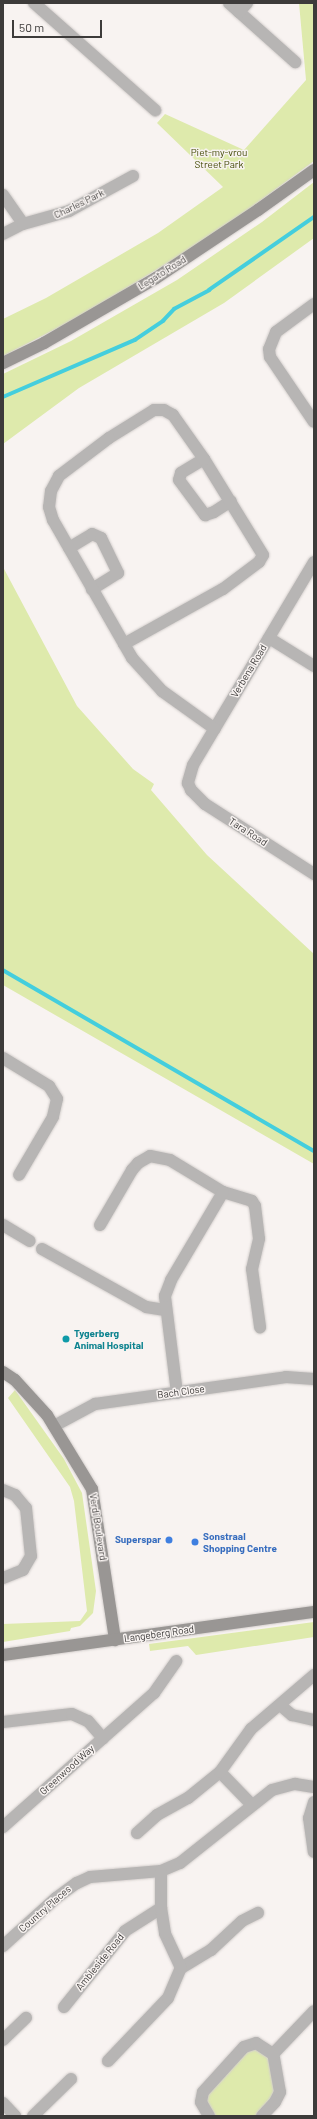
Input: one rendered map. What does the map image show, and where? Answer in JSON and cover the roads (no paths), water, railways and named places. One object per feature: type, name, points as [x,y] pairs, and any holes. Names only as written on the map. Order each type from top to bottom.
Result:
[{"type":"street","points":[[34,3],[155,110]]},
{"type":"street","points":[[229,3],[243,8],[295,62]]},
{"type":"street","name":"Legato Road","points":[[3,363],[44,343],[156,278],[258,210],[314,170]]},
{"type":"street","name":"Charles Park","points":[[3,234],[23,224],[69,211],[133,176]]},
{"type":"street","points":[[3,195],[23,224]]},
{"type":"street","points":[[314,304],[276,332],[269,350],[270,357],[314,422]]},
{"type":"street","points":[[124,644],[223,589],[259,562],[262,550],[204,459],[173,415],[164,410],[154,410],[109,438],[59,476],[51,491],[49,507],[53,520],[92,589],[124,644],[145,674],[162,691],[215,729]]},
{"type":"street","points":[[204,459],[181,473],[179,480],[205,515],[214,512],[230,501]]},
{"type":"street","points":[[69,548],[92,534],[101,538],[118,573],[92,589]]},
{"type":"street","name":"Verbena Road","points":[[188,782],[193,765],[314,562]]},
{"type":"street","points":[[269,638],[314,666]]},
{"type":"street","name":"Tara Road","points":[[188,782],[190,790],[205,804],[314,874]]},
{"type":"street","points":[[4,1061],[49,1086],[57,1099],[53,1117],[20,1175]]},
{"type":"street","points":[[100,1225],[132,1170],[138,1163],[150,1156],[170,1160],[223,1192],[250,1200],[255,1206],[259,1239],[252,1269],[260,1327]]},
{"type":"street","points":[[177,1393],[165,1310],[167,1289],[223,1192]]},
{"type":"street","points":[[3,1225],[30,1241]]},
{"type":"street","points":[[42,1249],[146,1307],[165,1310]]},
{"type":"street","name":"Verdi Boulevard","points":[[3,1372],[38,1404],[54,1426],[92,1489],[115,1640]]},
{"type":"street","name":"Bach Close","points":[[54,1426],[95,1404],[286,1377],[314,1379]]},
{"type":"street","points":[[3,1490],[15,1495],[26,1508],[31,1556],[23,1570],[3,1578]]},
{"type":"street","name":"Langeberg Road","points":[[3,1655],[314,1612]]},
{"type":"street","points":[[103,1738],[154,1693],[165,1681],[176,1661]]},
{"type":"street","points":[[137,1833],[157,1815],[188,1798],[220,1772],[240,1741],[314,1675]]},
{"type":"street","points":[[280,1706],[292,1715],[314,1720]]},
{"type":"street","name":"Greenwood Way","points":[[3,1722],[72,1714],[88,1721],[103,1738],[3,1827]]},
{"type":"street","points":[[220,1772],[252,1805]]},
{"type":"street","points":[[181,1968],[168,1943],[161,1908],[161,1871],[191,1857],[272,1790],[295,1784],[314,1787]]},
{"type":"street","points":[[314,1802],[309,1818],[314,1852]]},
{"type":"street","name":"Country Places","points":[[3,1946],[56,1898],[77,1883],[90,1877],[161,1871]]},
{"type":"street","name":"Ambleside Road","points":[[64,2007],[118,1938],[161,1908]]},
{"type":"street","points":[[108,2061],[168,1998],[181,1968],[211,1950],[242,1921],[258,1913]]},
{"type":"street","points":[[273,2054],[314,2011]]},
{"type":"street","points":[[3,2040],[26,2018]]},
{"type":"street","points":[[209,2116],[201,2102],[203,2092],[244,2046],[256,2043],[273,2054],[280,2092],[276,2102],[262,2116]]},
{"type":"street","points":[[33,2116],[71,2079]]},
{"type":"street","points":[[3,2103],[15,2116]]},
{"type":"waterway","points":[[3,397],[135,340],[163,321],[174,309],[209,290],[314,217]]},
{"type":"waterway","points":[[3,970],[314,1151]]},
{"type":"place","name":"Tygerberg Animal Hospital","points":[[66,1339]]},
{"type":"place","name":"Superspar","points":[[169,1540]]},
{"type":"place","name":"Sonstraal Shopping Centre","points":[[195,1542]]},
{"type":"park label","name":"Piet-my-vrou Street Park","points":[[219,158]]}]
